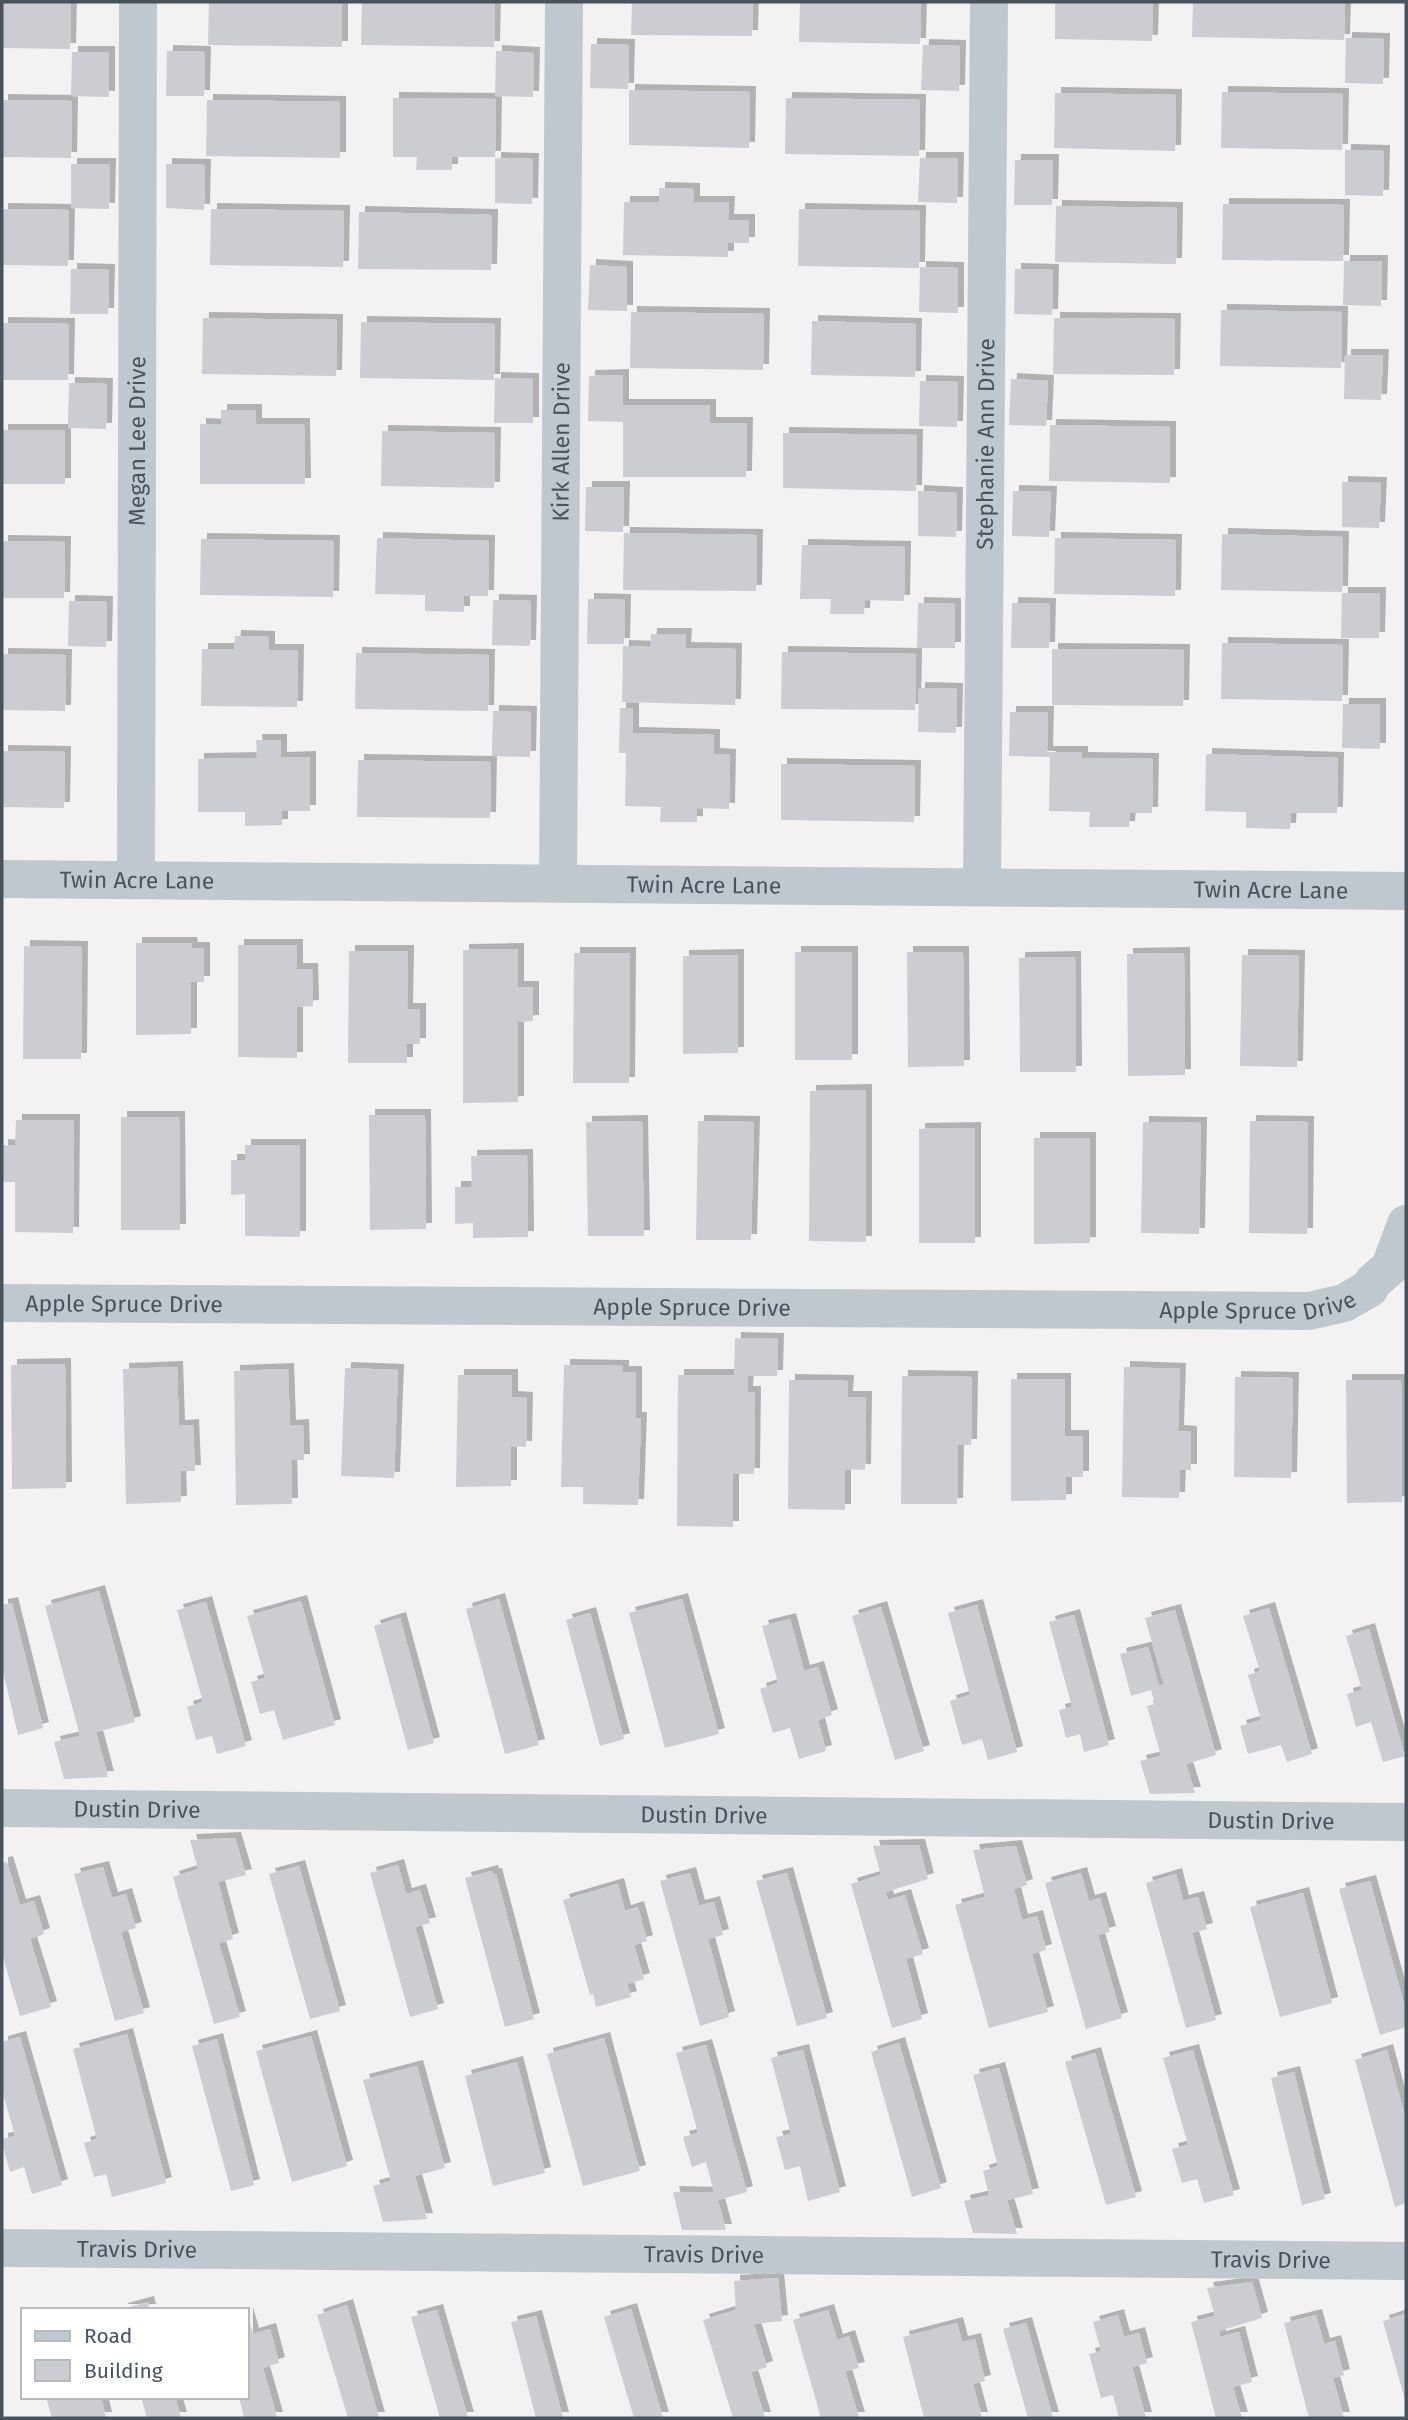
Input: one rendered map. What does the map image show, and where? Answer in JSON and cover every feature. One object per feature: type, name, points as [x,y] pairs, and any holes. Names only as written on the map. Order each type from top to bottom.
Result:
[{"type":"street","name":"Megan Lee Drive","points":[[136,880],[138,2]]},
{"type":"street","name":"Kirk Allen Drive","points":[[558,883],[564,2]]},
{"type":"street","name":"Stephanie Ann Drive","points":[[982,887],[989,2]]},
{"type":"street","name":"Twin Acre Lane","points":[[2,879],[1406,891]]},
{"type":"street","name":"Apple Spruce Drive","points":[[2,1303],[1309,1311],[1351,1300],[1370,1288],[1390,1267],[1406,1224]]},
{"type":"street","name":"Dustin Drive","points":[[2,1808],[1406,1822]]},
{"type":"street","name":"Travis Drive","points":[[2,2248],[1406,2261]]},
{"type":"building","points":[[2,2],[71,2],[70,49],[2,48]]},
{"type":"building","points":[[209,2],[342,2],[342,47],[208,45]]},
{"type":"building","points":[[362,2],[495,2],[494,47],[361,45]]},
{"type":"building","points":[[632,2],[753,2],[752,36],[631,35]]},
{"type":"building","points":[[800,2],[921,2],[920,44],[799,42]]},
{"type":"building","points":[[1055,2],[1153,2],[1152,41],[1055,39]]},
{"type":"building","points":[[1193,2],[1345,2],[1344,40],[1192,37]]},
{"type":"building","points":[[1346,38],[1384,39],[1383,84],[1345,83]]},
{"type":"building","points":[[591,44],[629,45],[628,89],[590,88]]},
{"type":"building","points":[[923,45],[960,46],[959,91],[921,90]]},
{"type":"building","points":[[167,51],[205,52],[204,96],[166,96]]},
{"type":"building","points":[[496,51],[534,53],[533,97],[495,96]]},
{"type":"building","points":[[72,52],[109,52],[109,97],[71,96]]},
{"type":"building","points":[[629,90],[750,92],[749,148],[629,145]]},
{"type":"building","points":[[1222,92],[1343,94],[1342,150],[1221,148]]},
{"type":"building","points":[[1055,93],[1176,95],[1175,151],[1054,148]]},
{"type":"building","points":[[393,98],[496,99],[495,157],[452,157],[452,170],[416,170],[417,157],[393,157]]},
{"type":"building","points":[[786,98],[920,100],[919,156],[785,154]]},
{"type":"building","points":[[2,100],[72,101],[71,158],[2,157]]},
{"type":"building","points":[[207,100],[340,102],[340,158],[206,156]]},
{"type":"building","points":[[1345,150],[1384,151],[1383,196],[1345,195]]},
{"type":"building","points":[[495,158],[533,159],[532,204],[495,203]]},
{"type":"building","points":[[920,158],[958,158],[957,203],[918,202]]},
{"type":"building","points":[[1015,160],[1053,160],[1052,205],[1014,205]]},
{"type":"building","points":[[71,164],[110,164],[109,209],[71,208]]},
{"type":"building","points":[[166,164],[205,165],[204,210],[166,208]]},
{"type":"building","points":[[659,188],[694,189],[694,202],[729,202],[728,220],[749,220],[749,243],[728,243],[728,257],[623,255],[624,202],[659,202]]},
{"type":"building","points":[[1223,204],[1344,205],[1343,261],[1222,260]]},
{"type":"building","points":[[1056,206],[1177,208],[1176,264],[1055,262]]},
{"type":"building","points":[[2,209],[69,210],[68,266],[2,265]]},
{"type":"building","points":[[211,209],[344,211],[343,267],[210,265]]},
{"type":"building","points":[[799,209],[920,211],[919,268],[798,266]]},
{"type":"building","points":[[359,212],[492,215],[491,270],[358,269]]},
{"type":"building","points":[[1344,261],[1382,261],[1381,306],[1343,305]]},
{"type":"building","points":[[590,265],[627,267],[627,311],[588,310]]},
{"type":"building","points":[[920,267],[958,268],[958,313],[919,312]]},
{"type":"building","points":[[71,269],[109,270],[108,314],[70,314]]},
{"type":"building","points":[[1015,269],[1053,270],[1052,315],[1014,314]]},
{"type":"building","points":[[1221,310],[1342,312],[1341,368],[1220,366]]},
{"type":"building","points":[[631,312],[764,314],[763,370],[630,368]]},
{"type":"building","points":[[203,318],[337,320],[336,376],[202,374]]},
{"type":"building","points":[[1054,318],[1175,319],[1174,375],[1053,374]]},
{"type":"building","points":[[812,321],[916,324],[915,377],[811,375]]},
{"type":"building","points":[[361,322],[495,324],[494,380],[360,378]]},
{"type":"building","points":[[2,323],[69,324],[68,380],[2,380]]},
{"type":"building","points":[[1345,355],[1383,355],[1381,400],[1344,399]]},
{"type":"building","points":[[623,375],[623,405],[710,405],[710,423],[747,423],[746,477],[623,477],[623,422],[588,421],[589,376]]},
{"type":"building","points":[[495,378],[533,379],[533,423],[494,423]]},
{"type":"building","points":[[1011,379],[1048,381],[1046,426],[1009,425]]},
{"type":"building","points":[[920,381],[958,382],[957,427],[919,426]]},
{"type":"building","points":[[69,383],[107,384],[106,429],[68,428]]},
{"type":"building","points":[[221,410],[256,410],[256,424],[304,424],[305,484],[200,484],[200,424],[221,425]]},
{"type":"building","points":[[1050,425],[1170,427],[1170,483],[1049,481]]},
{"type":"building","points":[[2,430],[65,430],[65,484],[2,484]]},
{"type":"building","points":[[382,431],[495,433],[494,488],[381,486]]},
{"type":"building","points":[[783,433],[917,435],[916,491],[783,488]]},
{"type":"building","points":[[1342,482],[1381,483],[1379,528],[1342,527]]},
{"type":"building","points":[[586,487],[624,487],[623,532],[585,531]]},
{"type":"building","points":[[918,491],[957,493],[956,537],[918,536]]},
{"type":"building","points":[[1013,491],[1051,492],[1049,537],[1012,536]]},
{"type":"building","points":[[624,533],[757,535],[756,591],[623,590]]},
{"type":"building","points":[[1222,534],[1343,537],[1342,592],[1221,590]]},
{"type":"building","points":[[377,538],[489,541],[488,596],[464,596],[464,612],[425,611],[425,595],[375,594]]},
{"type":"building","points":[[1055,538],[1176,540],[1175,596],[1054,594]]},
{"type":"building","points":[[201,539],[334,541],[333,597],[200,595]]},
{"type":"building","points":[[2,541],[65,542],[64,598],[2,598]]},
{"type":"building","points":[[802,545],[905,547],[904,601],[865,600],[864,614],[830,614],[831,599],[800,599]]},
{"type":"building","points":[[1342,593],[1380,593],[1379,638],[1341,638]]},
{"type":"building","points":[[588,599],[625,600],[624,644],[587,644]]},
{"type":"building","points":[[493,600],[531,601],[530,646],[492,645]]},
{"type":"building","points":[[69,601],[107,602],[106,647],[68,646]]},
{"type":"building","points":[[918,603],[955,604],[955,648],[917,648]]},
{"type":"building","points":[[1012,603],[1050,604],[1049,648],[1011,648]]},
{"type":"building","points":[[651,634],[686,634],[685,648],[736,649],[735,705],[622,702],[623,646],[650,647]]},
{"type":"building","points":[[235,636],[269,637],[269,650],[298,650],[297,707],[201,706],[202,649],[234,649]]},
{"type":"building","points":[[1222,643],[1343,645],[1342,701],[1221,699]]},
{"type":"building","points":[[1052,649],[1184,650],[1183,706],[1052,705]]},
{"type":"building","points":[[782,652],[916,654],[915,710],[781,709]]},
{"type":"building","points":[[356,653],[489,655],[488,711],[355,709]]},
{"type":"building","points":[[2,654],[66,655],[65,711],[2,710]]},
{"type":"building","points":[[919,688],[957,689],[956,733],[918,732]]},
{"type":"building","points":[[1343,704],[1380,704],[1380,749],[1342,748]]},
{"type":"building","points":[[620,708],[633,708],[633,733],[714,735],[714,754],[730,755],[729,809],[697,808],[697,822],[660,822],[661,807],[625,806],[626,753],[619,753]]},
{"type":"building","points":[[493,711],[531,712],[530,757],[492,756]]},
{"type":"building","points":[[1010,712],[1048,712],[1047,752],[1082,752],[1082,758],[1153,759],[1152,813],[1130,813],[1129,827],[1089,827],[1090,812],[1049,811],[1050,757],[1009,756]]},
{"type":"building","points":[[256,740],[281,740],[281,758],[310,757],[310,811],[282,811],[282,825],[245,826],[245,812],[198,812],[198,759],[257,758]]},
{"type":"building","points":[[2,751],[65,752],[64,808],[2,807]]},
{"type":"building","points":[[1206,754],[1338,758],[1337,813],[1291,813],[1290,829],[1246,828],[1246,812],[1205,811]]},
{"type":"building","points":[[358,760],[491,762],[490,818],[357,817]]},
{"type":"building","points":[[781,764],[915,766],[914,822],[781,820]]},
{"type":"building","points":[[136,943],[191,943],[192,948],[204,948],[204,982],[191,982],[191,1034],[136,1035]]},
{"type":"building","points":[[238,945],[297,945],[297,969],[312,969],[313,1006],[297,1007],[297,1058],[238,1057]]},
{"type":"building","points":[[24,946],[82,947],[81,1059],[23,1059]]},
{"type":"building","points":[[518,949],[518,987],[533,987],[533,1021],[518,1022],[518,1102],[463,1103],[463,950]]},
{"type":"building","points":[[349,951],[408,951],[407,1009],[420,1009],[420,1044],[407,1044],[407,1063],[348,1063]]},
{"type":"building","points":[[795,952],[852,952],[852,1060],[795,1060]]},
{"type":"building","points":[[907,952],[963,952],[964,1066],[908,1067]]},
{"type":"building","points":[[574,953],[630,953],[629,1083],[573,1083]]},
{"type":"building","points":[[1184,953],[1185,1075],[1128,1076],[1127,954]]},
{"type":"building","points":[[738,955],[738,1053],[683,1054],[683,956]]},
{"type":"building","points":[[1242,955],[1299,956],[1297,1067],[1240,1066]]},
{"type":"building","points":[[1075,957],[1076,1072],[1020,1072],[1019,958]]},
{"type":"building","points":[[866,1090],[866,1242],[809,1241],[810,1091]]},
{"type":"building","points":[[369,1115],[425,1115],[426,1229],[370,1230]]},
{"type":"building","points":[[121,1117],[179,1117],[180,1230],[121,1230]]},
{"type":"building","points":[[16,1120],[74,1120],[73,1233],[15,1232],[15,1182],[2,1182],[2,1145],[15,1146]]},
{"type":"building","points":[[642,1121],[644,1236],[588,1236],[586,1122]]},
{"type":"building","points":[[698,1121],[754,1122],[751,1240],[696,1240]]},
{"type":"building","points":[[1250,1121],[1308,1122],[1307,1234],[1249,1233]]},
{"type":"building","points":[[1143,1122],[1201,1123],[1199,1234],[1141,1233]]},
{"type":"building","points":[[975,1128],[975,1243],[919,1243],[919,1129]]},
{"type":"building","points":[[1034,1138],[1090,1138],[1090,1243],[1034,1244]]},
{"type":"building","points":[[245,1145],[300,1145],[300,1237],[245,1236],[245,1194],[231,1195],[231,1160],[245,1160]]},
{"type":"building","points":[[527,1155],[528,1237],[473,1238],[473,1223],[455,1224],[455,1187],[472,1187],[471,1156]]},
{"type":"building","points":[[735,1338],[778,1339],[777,1376],[748,1376],[747,1392],[755,1392],[754,1474],[733,1474],[733,1527],[677,1526],[678,1375],[734,1375]]},
{"type":"building","points":[[65,1364],[66,1488],[12,1489],[11,1365]]},
{"type":"building","points":[[564,1365],[623,1366],[623,1372],[636,1372],[636,1418],[641,1418],[638,1505],[583,1504],[583,1487],[561,1487]]},
{"type":"building","points":[[177,1367],[179,1426],[193,1425],[195,1471],[180,1471],[181,1502],[126,1504],[123,1369]]},
{"type":"building","points":[[1124,1367],[1180,1369],[1178,1431],[1191,1432],[1191,1470],[1180,1470],[1179,1498],[1122,1497]]},
{"type":"building","points":[[345,1368],[398,1370],[394,1478],[341,1476]]},
{"type":"building","points":[[288,1369],[290,1426],[303,1425],[304,1460],[291,1460],[292,1504],[236,1505],[234,1371]]},
{"type":"building","points":[[458,1375],[512,1375],[512,1397],[527,1398],[526,1447],[511,1446],[511,1486],[456,1487]]},
{"type":"building","points":[[902,1376],[972,1377],[971,1445],[958,1445],[957,1504],[901,1504]]},
{"type":"building","points":[[1235,1377],[1293,1378],[1291,1478],[1234,1477]]},
{"type":"building","points":[[1011,1379],[1065,1379],[1065,1436],[1083,1436],[1083,1477],[1066,1477],[1066,1500],[1011,1501]]},
{"type":"building","points":[[789,1380],[848,1381],[847,1397],[866,1397],[865,1470],[845,1469],[845,1510],[788,1509]]},
{"type":"building","points":[[1346,1380],[1401,1380],[1402,1502],[1347,1503]]},
{"type":"building","points":[[99,1591],[135,1722],[96,1732],[108,1777],[64,1779],[54,1742],[80,1736],[45,1606]]},
{"type":"building","points":[[499,1599],[539,1745],[505,1754],[466,1609]]},
{"type":"building","points":[[682,1599],[719,1734],[665,1748],[629,1613]]},
{"type":"building","points":[[301,1601],[335,1725],[283,1740],[274,1710],[260,1714],[251,1682],[265,1678],[247,1616]]},
{"type":"building","points":[[206,1602],[246,1746],[217,1754],[212,1736],[196,1740],[187,1707],[203,1702],[177,1610]]},
{"type":"building","points":[[12,1603],[43,1728],[18,1735],[2,1667],[2,1605]]},
{"type":"building","points":[[977,1605],[1017,1752],[988,1760],[982,1739],[962,1745],[950,1701],[970,1695],[948,1613]]},
{"type":"building","points":[[881,1607],[924,1751],[895,1760],[852,1616]]},
{"type":"building","points":[[1269,1608],[1312,1754],[1287,1762],[1281,1745],[1248,1754],[1240,1726],[1261,1720],[1248,1675],[1260,1671],[1243,1616]]},
{"type":"building","points":[[1175,1610],[1216,1755],[1186,1764],[1195,1793],[1150,1794],[1140,1761],[1161,1756],[1147,1706],[1155,1704],[1151,1690],[1131,1696],[1120,1654],[1148,1647],[1159,1686],[1164,1685],[1145,1618]]},
{"type":"building","points":[[590,1613],[624,1739],[600,1746],[566,1620]]},
{"type":"building","points":[[1074,1615],[1109,1745],[1084,1752],[1080,1734],[1066,1738],[1059,1710],[1072,1707],[1049,1622]]},
{"type":"building","points":[[400,1618],[434,1743],[408,1750],[374,1626]]},
{"type":"building","points":[[790,1619],[804,1671],[818,1667],[832,1715],[818,1720],[826,1751],[799,1759],[790,1728],[773,1733],[760,1689],[778,1683],[762,1626]]},
{"type":"building","points":[[1369,1629],[1405,1756],[1383,1762],[1371,1722],[1356,1727],[1347,1694],[1362,1690],[1346,1636]]},
{"type":"building","points":[[235,1838],[246,1875],[218,1882],[233,1939],[219,1943],[240,2017],[214,2024],[173,1877],[198,1869],[190,1840]]},
{"type":"building","points":[[919,1845],[928,1879],[886,1892],[888,1900],[905,1895],[923,1954],[906,1959],[922,2019],[892,2028],[851,1884],[881,1875],[873,1846]]},
{"type":"building","points":[[1016,1846],[1027,1885],[1014,1889],[1022,1920],[1037,1916],[1046,1950],[1032,1954],[1048,2012],[989,2028],[955,1905],[985,1897],[973,1850]]},
{"type":"building","points":[[7,1862],[20,1905],[34,1901],[44,1934],[30,1939],[51,2007],[20,2016],[2,1954],[2,1863]]},
{"type":"building","points":[[398,1865],[406,1894],[420,1890],[430,1923],[415,1927],[438,2009],[410,2017],[370,1873]]},
{"type":"building","points":[[299,1866],[340,2011],[310,2019],[269,1874]]},
{"type":"building","points":[[103,1867],[112,1898],[126,1894],[136,1928],[121,1932],[144,2013],[115,2021],[74,1874]]},
{"type":"building","points":[[492,1871],[496,1874],[534,2019],[505,2027],[465,1878]]},
{"type":"building","points":[[690,1873],[699,1906],[714,1902],[723,1935],[708,1939],[729,2017],[700,2026],[660,1881]]},
{"type":"building","points":[[787,1873],[827,2018],[797,2026],[756,1881]]},
{"type":"building","points":[[1081,1873],[1089,1901],[1100,1898],[1110,1932],[1098,1935],[1122,2018],[1086,2029],[1045,1883]]},
{"type":"building","points":[[1176,1874],[1183,1901],[1198,1897],[1207,1929],[1192,1933],[1216,2020],[1186,2028],[1146,1883]]},
{"type":"building","points":[[1370,1881],[1406,2011],[1406,2027],[1380,2035],[1339,1889]]},
{"type":"building","points":[[618,1884],[625,1911],[638,1907],[647,1941],[634,1945],[644,1979],[627,1984],[631,1997],[596,2007],[593,1994],[590,1995],[563,1900]]},
{"type":"building","points":[[1303,1893],[1332,2003],[1280,2017],[1250,1907]]},
{"type":"building","points":[[127,2034],[166,2183],[112,2197],[106,2174],[94,2177],[84,2143],[97,2139],[73,2049]]},
{"type":"building","points":[[311,2036],[347,2166],[292,2182],[256,2051]]},
{"type":"building","points":[[20,2037],[62,2185],[32,2194],[24,2167],[10,2172],[2,2143],[2,2139],[15,2136],[2,2090],[2,2042]]},
{"type":"building","points":[[604,2038],[640,2171],[583,2186],[547,2054]]},
{"type":"building","points":[[217,2039],[254,2185],[231,2191],[192,2046]]},
{"type":"building","points":[[899,2043],[941,2188],[912,2197],[871,2052]]},
{"type":"building","points":[[706,2045],[747,2192],[718,2200],[726,2230],[682,2230],[673,2192],[714,2193],[706,2162],[692,2167],[683,2137],[698,2133],[676,2053]]},
{"type":"building","points":[[803,2050],[840,2192],[808,2201],[800,2166],[785,2170],[776,2137],[791,2134],[771,2058]]},
{"type":"building","points":[[1193,2050],[1234,2195],[1204,2203],[1197,2179],[1182,2183],[1172,2149],[1188,2145],[1163,2058]]},
{"type":"building","points":[[1387,2050],[1406,2120],[1406,2203],[1395,2207],[1355,2060]]},
{"type":"building","points":[[1095,2053],[1136,2197],[1106,2205],[1065,2062]]},
{"type":"building","points":[[517,2062],[545,2173],[493,2186],[465,2076]]},
{"type":"building","points":[[417,2066],[445,2168],[415,2176],[427,2219],[383,2222],[373,2186],[391,2181],[363,2080]]},
{"type":"building","points":[[999,2068],[1033,2194],[1007,2200],[1017,2234],[973,2233],[964,2201],[989,2195],[983,2171],[998,2166],[973,2075]]},
{"type":"building","points":[[1294,2072],[1325,2199],[1302,2205],[1271,2078]]},
{"type":"building","points":[[778,2278],[782,2321],[754,2324],[767,2367],[751,2372],[765,2418],[733,2418],[703,2320],[736,2310],[734,2281]]},
{"type":"building","points":[[1252,2282],[1262,2318],[1219,2331],[1220,2337],[1239,2332],[1252,2382],[1233,2387],[1242,2418],[1216,2418],[1191,2322],[1215,2316],[1207,2288]]},
{"type":"building","points":[[148,2302],[150,2308],[126,2308]]},
{"type":"building","points":[[347,2305],[379,2418],[348,2418],[317,2315]]},
{"type":"building","points":[[631,2309],[663,2418],[634,2418],[604,2317]]},
{"type":"building","points":[[437,2310],[468,2418],[440,2418],[411,2317]]},
{"type":"building","points":[[828,2310],[837,2340],[849,2336],[859,2368],[845,2371],[859,2418],[821,2418],[793,2320]]},
{"type":"building","points":[[1405,2314],[1406,2317],[1405,2400],[1383,2321]]},
{"type":"building","points":[[1118,2315],[1124,2337],[1139,2333],[1147,2363],[1132,2367],[1146,2418],[1119,2418],[1113,2395],[1101,2398],[1089,2354],[1101,2351],[1093,2322]]},
{"type":"building","points":[[1316,2315],[1324,2344],[1335,2341],[1344,2375],[1333,2378],[1344,2418],[1309,2418],[1284,2323]]},
{"type":"building","points":[[248,2316],[253,2334],[270,2329],[279,2363],[263,2368],[277,2418],[244,2418],[239,2399],[248,2399]]},
{"type":"building","points":[[536,2316],[563,2418],[536,2418],[511,2322]]},
{"type":"building","points":[[957,2323],[962,2342],[975,2339],[985,2381],[973,2384],[982,2418],[924,2418],[903,2337]]},
{"type":"building","points":[[1026,2323],[1053,2418],[1028,2418],[1003,2329]]},
{"type":"building","points":[[47,2399],[101,2399],[106,2418],[52,2418]]},
{"type":"building","points":[[142,2399],[176,2399],[181,2418],[147,2418]]}]
